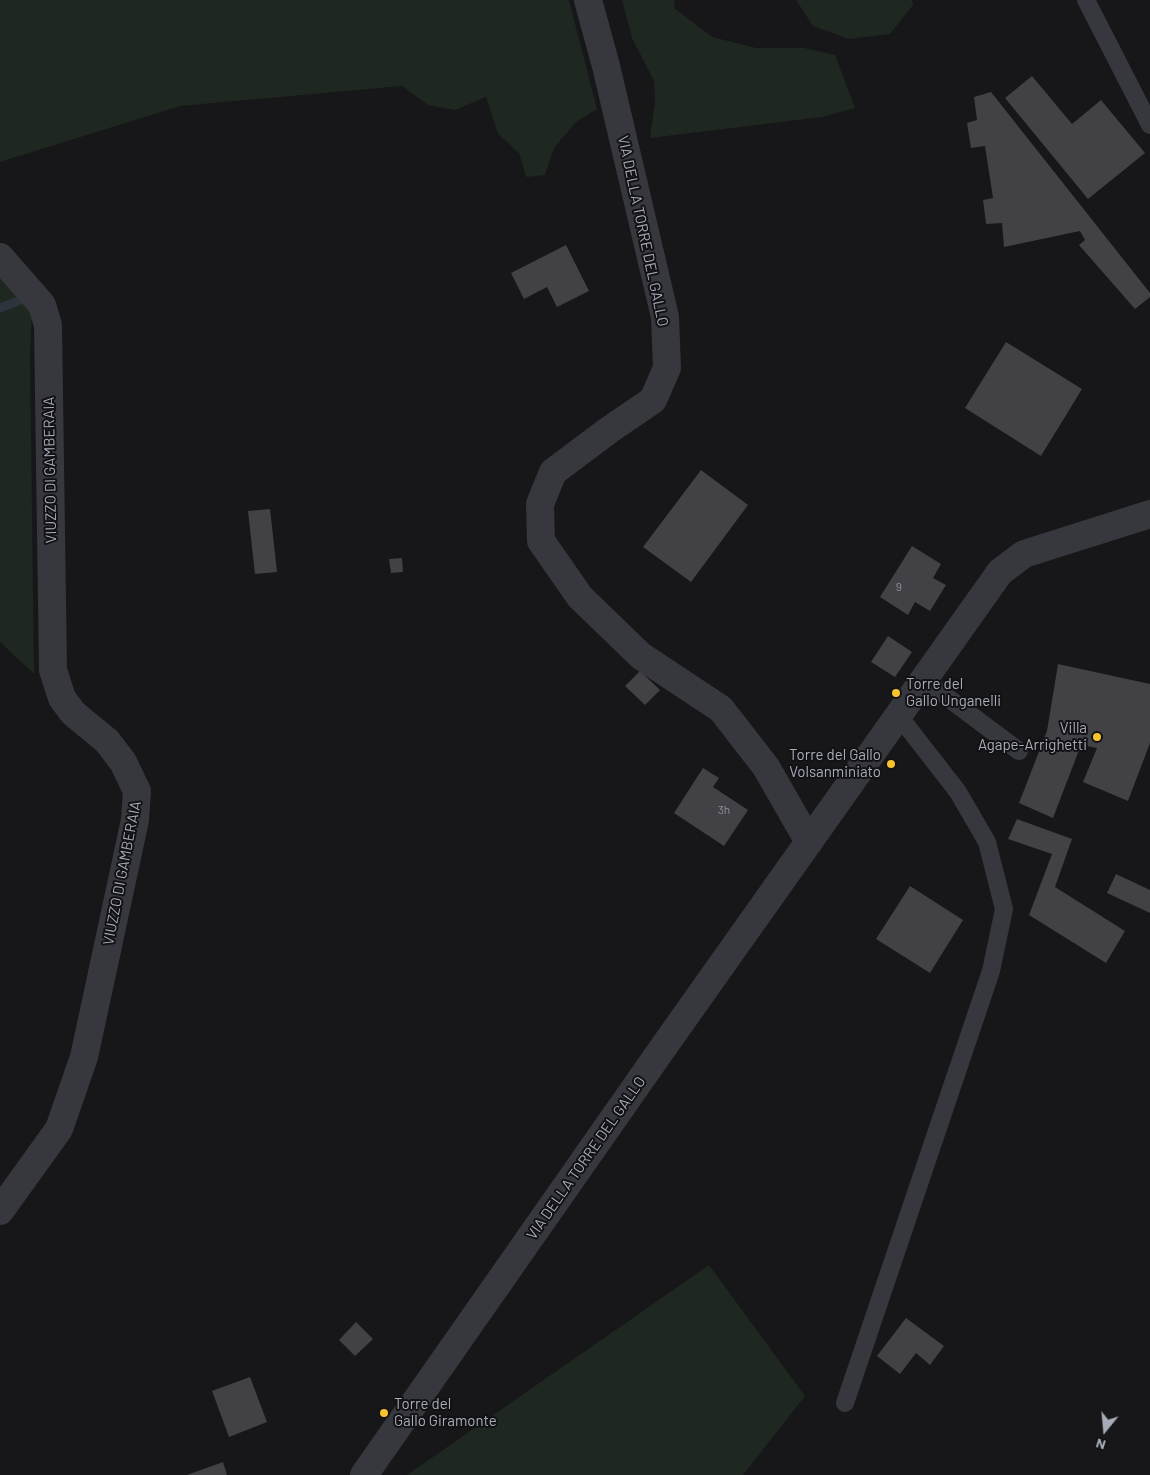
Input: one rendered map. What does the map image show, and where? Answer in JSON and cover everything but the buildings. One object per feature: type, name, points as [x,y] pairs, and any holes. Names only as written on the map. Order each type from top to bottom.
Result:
[{"type":"street","name":"VIA DELLA TORRE DEL GALLO","points":[[588,0],[606,66],[665,317],[667,368],[653,400],[553,472],[540,504],[540,541],[580,597],[641,656],[721,709],[766,767],[809,842]]},
{"type":"street","name":"VIUZZO DI GAMBERAIA","points":[[0,257],[42,305],[48,325],[53,670],[62,698],[73,713],[107,741],[123,762],[137,791],[134,829],[84,1057],[59,1129],[0,1211]]},
{"type":"street","name":"VIA DELLA TORRE DEL GALLO","points":[[364,1475],[1000,572],[1024,554],[1150,514]]},
{"type":"lane","points":[[1086,0],[1150,125]]},
{"type":"lane","points":[[924,680],[1019,751]]},
{"type":"lane","points":[[845,1403],[990,971],[1004,909],[987,842],[958,792],[898,716]]},
{"type":"shaded area","points":[[0,0],[569,0],[597,109],[576,122],[554,148],[545,175],[526,177],[519,153],[498,134],[486,97],[455,110],[428,105],[402,86],[180,106],[0,162]]},
{"type":"shaded area","points":[[622,0],[675,0],[674,8],[712,37],[756,48],[804,48],[835,55],[855,108],[822,117],[650,138],[655,101],[654,81],[632,38]]},
{"type":"shaded area","points":[[796,0],[912,0],[913,5],[890,34],[849,39],[813,26]]},
{"type":"shaded area","points":[[0,276],[32,312],[30,356],[34,674],[0,642]]},
{"type":"shaded area","points":[[709,1265],[805,1396],[743,1475],[407,1475]]},
{"type":"waterway","points":[[0,308],[18,301]]},
{"type":"place","name":"Torre del Gallo Unganelli","points":[[896,693]]},
{"type":"place","name":"Villa Agape-Arrighetti","points":[[1097,737]]},
{"type":"place","name":"Torre del Gallo Volsanminiato","points":[[891,764]]},
{"type":"place","name":"Torre del Gallo Giramonte","points":[[384,1413]]}]
